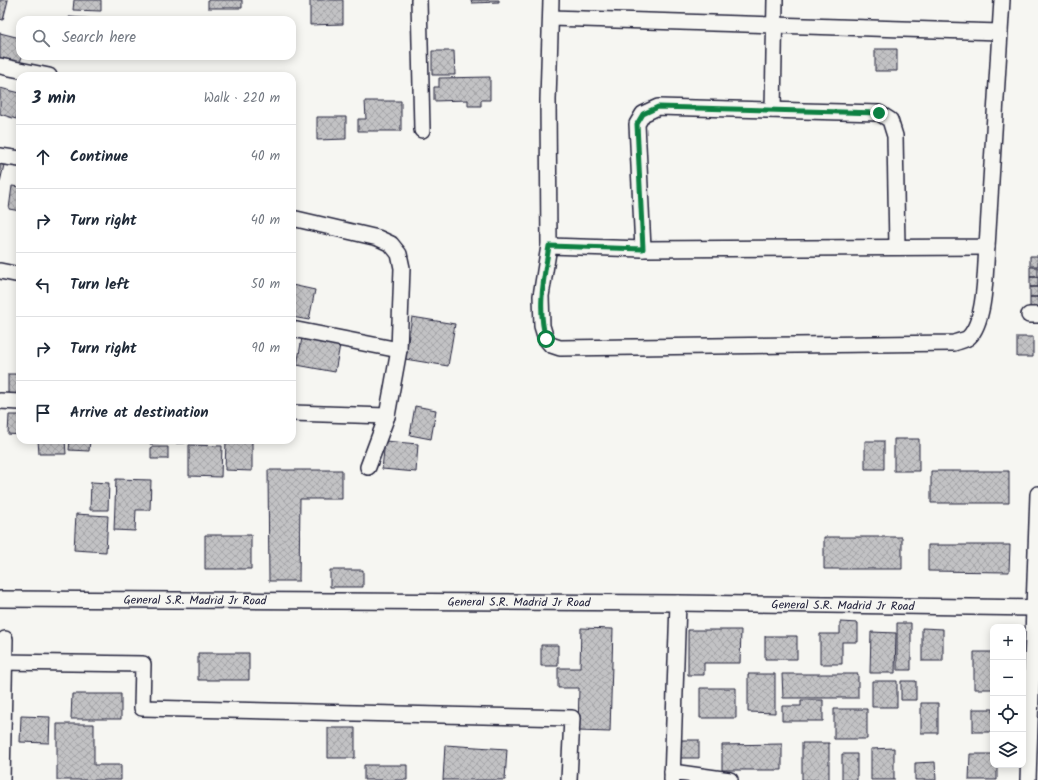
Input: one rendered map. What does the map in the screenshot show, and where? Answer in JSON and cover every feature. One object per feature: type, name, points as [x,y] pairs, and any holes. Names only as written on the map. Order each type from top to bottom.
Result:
[{"type":"street","points":[[419,0],[422,130]]},
{"type":"street","points":[[551,0],[548,100],[549,246],[541,296],[542,326],[546,339],[551,345],[560,348],[954,342],[968,338],[978,323],[982,305],[1002,0]]},
{"type":"street","points":[[773,110],[775,0]]},
{"type":"street","points":[[551,18],[1000,32]]},
{"type":"street","points":[[0,66],[29,72]]},
{"type":"street","points":[[643,249],[637,124],[643,114],[658,107],[879,113],[890,120],[895,136],[897,247]]},
{"type":"street","points":[[0,156],[16,158]]},
{"type":"street","points":[[296,219],[378,238],[391,244],[398,254],[402,268],[399,350],[387,416],[368,467]]},
{"type":"street","points":[[549,246],[643,249],[987,247]]},
{"type":"street","points":[[0,271],[16,275]]},
{"type":"street","points":[[296,330],[399,350]]},
{"type":"street","points":[[0,401],[16,402]]},
{"type":"street","points":[[296,413],[387,416]]},
{"type":"street","points":[[1028,780],[1035,727],[1038,494]]},
{"type":"street","name":"General S.R. Madrid Jr Road","points":[[0,599],[678,603],[1036,608]]},
{"type":"street","points":[[678,603],[672,776],[730,780]]},
{"type":"street","points":[[2,780],[2,662],[5,639]]},
{"type":"street","points":[[2,662],[143,664],[142,708],[572,718],[569,780]]},
{"type":"building","points":[[0,0],[8,0],[3,20],[0,19]]},
{"type":"building","points":[[74,0],[101,0],[101,11],[73,10]]},
{"type":"building","points":[[208,0],[242,0],[242,8],[208,8]]},
{"type":"building","points":[[310,0],[343,0],[343,24],[310,25]]},
{"type":"building","points":[[471,0],[499,0],[499,2],[472,3]]},
{"type":"building","points":[[0,33],[16,37],[16,60],[21,60],[19,67],[0,62]]},
{"type":"building","points":[[875,49],[897,49],[897,71],[875,71]]},
{"type":"building","points":[[432,51],[454,51],[455,75],[432,75]]},
{"type":"building","points":[[490,77],[490,100],[481,100],[481,106],[468,106],[468,100],[434,101],[434,87],[439,87],[439,78]]},
{"type":"building","points":[[0,88],[16,92],[16,119],[0,114]]},
{"type":"building","points":[[365,101],[401,101],[401,131],[358,131],[358,119],[366,119]]},
{"type":"building","points":[[317,117],[346,117],[346,139],[317,140]]},
{"type":"building","points":[[0,164],[4,165],[0,182]]},
{"type":"building","points":[[12,186],[16,186],[16,210],[9,209]]},
{"type":"building","points":[[1030,256],[1038,256],[1038,266],[1030,266]]},
{"type":"building","points":[[1030,267],[1038,267],[1038,277],[1030,277]]},
{"type":"building","points":[[1030,277],[1038,277],[1038,287],[1030,287]]},
{"type":"building","points":[[296,286],[315,290],[309,320],[296,318]]},
{"type":"building","points":[[1030,287],[1038,287],[1038,297],[1030,297]]},
{"type":"building","points":[[1030,297],[1038,297],[1038,307],[1030,307]]},
{"type":"building","points":[[412,317],[455,324],[448,366],[405,359]]},
{"type":"building","points":[[1017,337],[1033,337],[1033,357],[1017,357]]},
{"type":"building","points":[[302,338],[340,345],[335,372],[297,365]]},
{"type":"building","points":[[8,374],[16,374],[16,396],[8,396]]},
{"type":"building","points":[[415,406],[436,410],[431,439],[410,435]]},
{"type":"building","points":[[9,415],[16,415],[16,435],[8,434]]},
{"type":"building","points":[[894,439],[919,439],[919,471],[894,471]]},
{"type":"building","points":[[385,441],[418,444],[416,472],[382,469]]},
{"type":"building","points":[[865,441],[884,441],[884,469],[865,469]]},
{"type":"building","points":[[38,444],[65,444],[66,454],[39,454]]},
{"type":"building","points":[[70,444],[90,444],[89,451],[69,450]]},
{"type":"building","points":[[226,444],[252,444],[252,471],[225,470]]},
{"type":"building","points":[[189,445],[222,446],[221,477],[189,476]]},
{"type":"building","points":[[151,447],[168,447],[168,459],[151,459]]},
{"type":"building","points":[[268,470],[342,470],[342,499],[300,499],[299,581],[269,581]]},
{"type":"building","points":[[931,471],[1009,471],[1009,503],[931,503]]},
{"type":"building","points":[[116,479],[151,480],[150,510],[136,510],[135,531],[114,530]]},
{"type":"building","points":[[91,482],[109,483],[108,510],[90,510]]},
{"type":"building","points":[[76,514],[108,516],[106,552],[74,550]]},
{"type":"building","points":[[205,535],[251,535],[251,569],[205,569]]},
{"type":"building","points":[[824,537],[902,537],[902,569],[824,569]]},
{"type":"building","points":[[928,545],[1010,545],[1009,572],[928,571]]},
{"type":"building","points":[[330,570],[363,570],[363,587],[330,587]]},
{"type":"building","points":[[840,622],[858,623],[858,642],[842,642],[842,664],[820,664],[820,634],[840,634]]},
{"type":"building","points":[[897,623],[911,623],[911,670],[897,670]]},
{"type":"building","points":[[581,628],[613,629],[610,732],[578,731],[579,688],[558,688],[558,668],[580,668]]},
{"type":"building","points":[[922,628],[943,629],[943,661],[922,661]]},
{"type":"building","points":[[688,630],[741,630],[740,663],[704,663],[704,675],[688,675]]},
{"type":"building","points":[[871,632],[896,633],[895,673],[870,673]]},
{"type":"building","points":[[765,636],[797,636],[797,659],[765,659]]},
{"type":"building","points":[[541,645],[558,645],[558,666],[541,666]]},
{"type":"building","points":[[974,652],[990,652],[990,689],[974,689]]},
{"type":"building","points":[[198,653],[249,653],[249,680],[198,680]]},
{"type":"building","points":[[748,674],[775,674],[775,713],[748,712]]},
{"type":"building","points":[[782,674],[858,674],[858,698],[783,698]]},
{"type":"building","points":[[872,681],[897,681],[897,707],[872,707]]},
{"type":"building","points":[[901,681],[916,681],[916,700],[901,700]]},
{"type":"building","points":[[700,688],[736,688],[736,718],[700,718]]},
{"type":"building","points":[[72,694],[121,694],[121,719],[71,719]]},
{"type":"building","points":[[801,700],[823,700],[823,721],[782,721],[782,706],[801,706]]},
{"type":"building","points":[[921,703],[938,703],[938,733],[921,733]]},
{"type":"building","points":[[834,709],[867,709],[867,739],[834,739]]},
{"type":"building","points":[[973,709],[990,709],[990,732],[973,732]]},
{"type":"building","points":[[21,716],[50,717],[49,743],[20,742]]},
{"type":"building","points":[[57,724],[94,724],[94,765],[121,765],[121,780],[57,780]]},
{"type":"building","points":[[328,728],[355,728],[355,758],[328,758]]},
{"type":"building","points":[[680,740],[699,740],[699,758],[680,758]]},
{"type":"building","points":[[802,743],[829,743],[829,780],[802,780]]},
{"type":"building","points":[[782,744],[782,770],[722,770],[722,745]]},
{"type":"building","points":[[445,745],[507,749],[505,780],[443,780]]},
{"type":"building","points":[[894,748],[894,780],[871,780],[871,749]]},
{"type":"building","points":[[842,754],[857,754],[857,780],[842,780]]},
{"type":"building","points":[[970,754],[990,754],[990,768],[997,768],[997,780],[969,780]]},
{"type":"building","points":[[935,762],[936,780],[915,780],[915,763]]},
{"type":"building","points":[[364,765],[407,765],[407,780],[364,780]]},
{"type":"route","points":[[546,339],[542,326],[541,296],[549,246],[643,249],[637,124],[643,114],[658,107],[879,113]]}]
